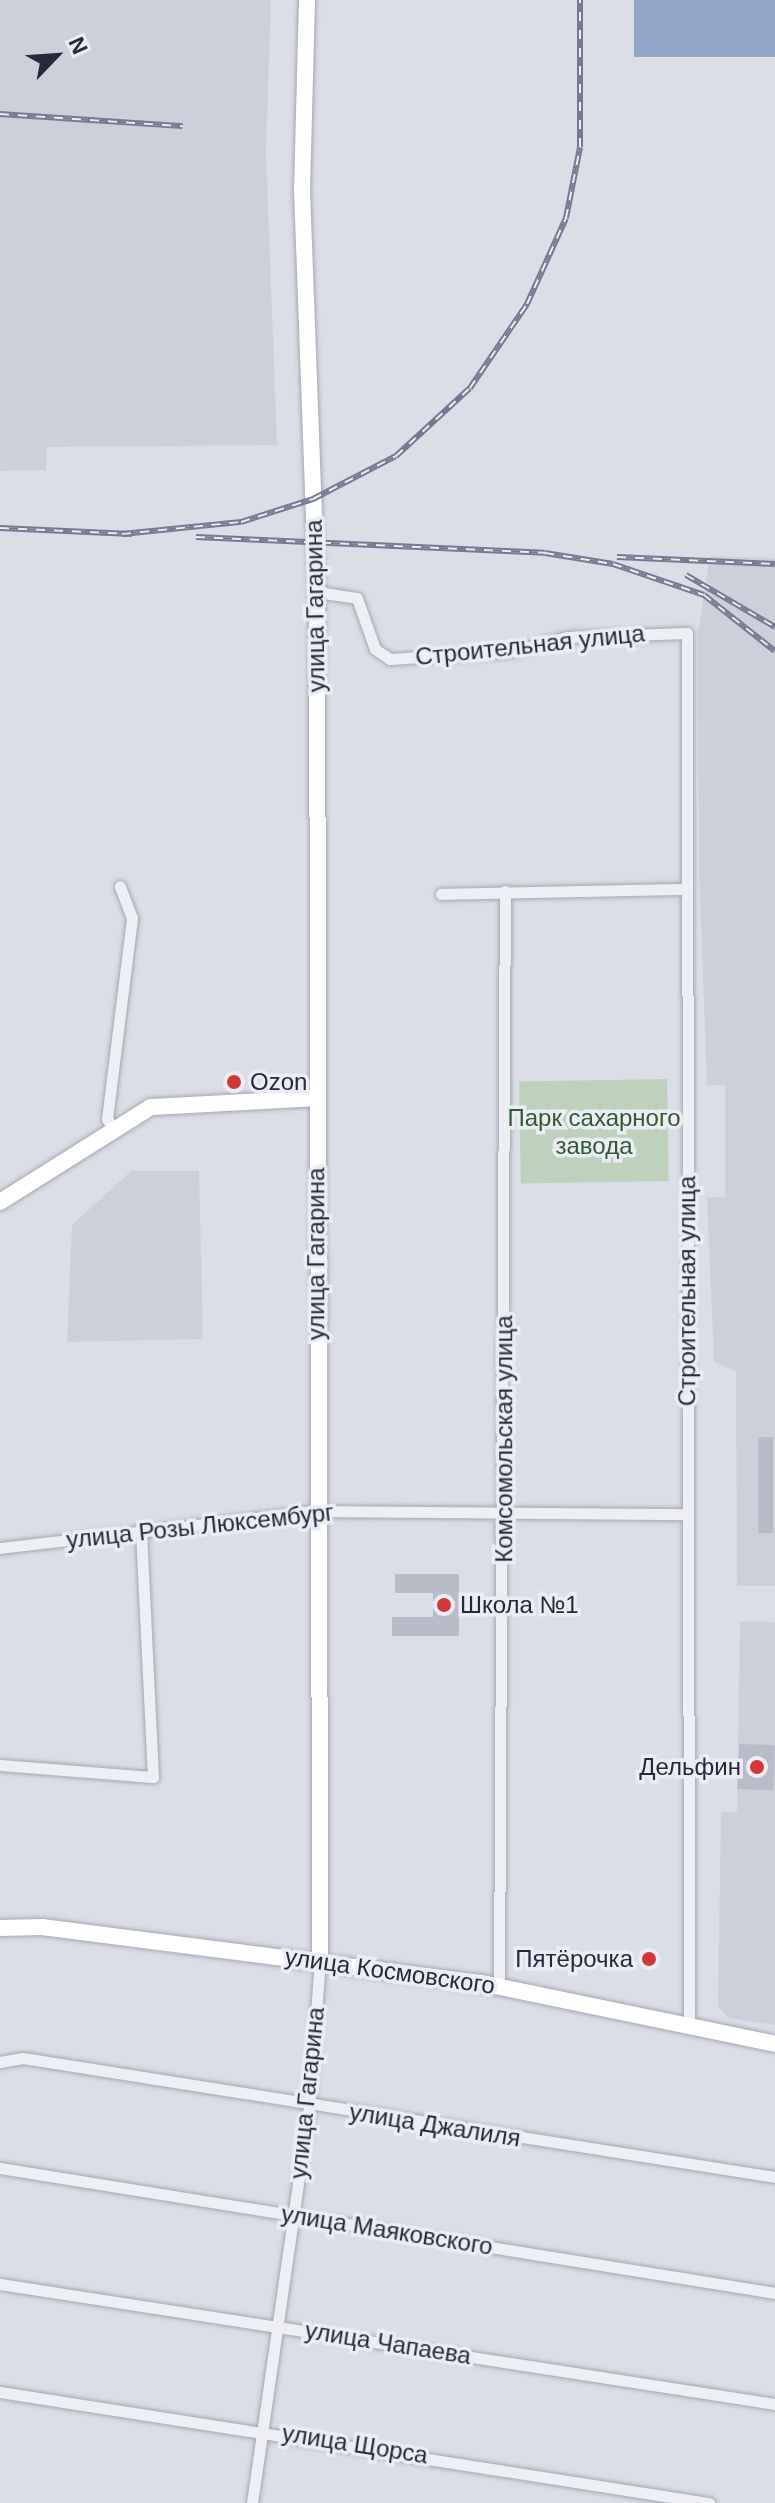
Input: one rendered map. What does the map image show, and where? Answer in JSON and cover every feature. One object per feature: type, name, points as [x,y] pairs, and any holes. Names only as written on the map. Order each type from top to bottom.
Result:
[{"type":"street","name":"улица Гагарина","points":[[252,2503],[309,2106],[320,1961],[315,1098],[317,592],[302,190],[307,0]]},
{"type":"street","name":"Строительная улица","points":[[317,592],[357,598],[375,649],[390,659],[513,651],[568,637],[687,633],[689,2028]]},
{"type":"street","points":[[114,1129],[107,1119],[132,918],[120,886]]},
{"type":"street","points":[[441,894],[685,889]]},
{"type":"street","name":"Комсомольская улица","points":[[499,1986],[505,1511],[505,891]]},
{"type":"street","points":[[0,1202],[114,1129],[171,1102],[315,1098]]},
{"type":"street","name":"улица Розы Люксембург","points":[[0,1548],[141,1529],[317,1511],[688,1514]]},
{"type":"street","points":[[0,1765],[153,1777],[141,1529]]},
{"type":"street","name":"улица Космовского","points":[[0,1928],[320,1961],[499,1986],[775,2044]]},
{"type":"street","name":"улица Джалиля","points":[[0,2062],[23,2058],[309,2106],[775,2177]]},
{"type":"street","name":"улица Маяковского","points":[[0,2168],[775,2293]]},
{"type":"street","name":"улица Чапаева","points":[[0,2284],[775,2404]]},
{"type":"street","name":"улица Щорса","points":[[0,2392],[262,2429],[709,2503]]},
{"type":"shaded area","points":[[0,0],[271,0],[266,152],[277,445],[47,447],[46,470],[0,471]]},
{"type":"shaded area","points":[[710,556],[775,558],[775,1586],[737,1586],[736,1371],[714,1362],[707,1197],[725,1197],[725,1085],[707,1085],[699,868],[698,633]]},
{"type":"shaded area","points":[[131,1171],[199,1171],[203,1339],[67,1342],[72,1225]]},
{"type":"shaded area","points":[[740,1621],[775,1622],[775,2025],[728,2018],[718,2006],[721,1812],[737,1812]]},
{"type":"green space","name":"Парк сахарного завода","points":[[667,1079],[669,1181],[521,1184],[519,1082]]},
{"type":"water","points":[[634,0],[775,0],[775,57],[634,57]]},
{"type":"building","points":[[758,1437],[773,1437],[773,1533],[758,1533]]},
{"type":"building","name":"Школа №1","points":[[395,1574],[459,1574],[459,1636],[392,1636],[392,1617],[433,1617],[433,1593],[395,1593]]},
{"type":"building","name":"Дельфин","points":[[739,1744],[775,1745],[773,1790],[737,1789]]},
{"type":"railway","points":[[122,534],[241,522],[313,499],[396,456],[470,388],[527,304],[566,218],[580,147],[580,0]]},
{"type":"railway","points":[[0,114],[183,126]]},
{"type":"railway","points":[[0,528],[132,534]]},
{"type":"railway","points":[[196,537],[545,553],[613,564],[704,595],[775,651]]},
{"type":"railway","points":[[617,557],[775,564]]},
{"type":"railway","points":[[686,575],[775,627]]},
{"type":"place","name":"Ozon","points":[[234,1082]]},
{"type":"place","name":"Школа №1","points":[[444,1605]]},
{"type":"place","name":"Дельфин","points":[[757,1767]]},
{"type":"place","name":"Пятёрочка","points":[[649,1959]]}]
